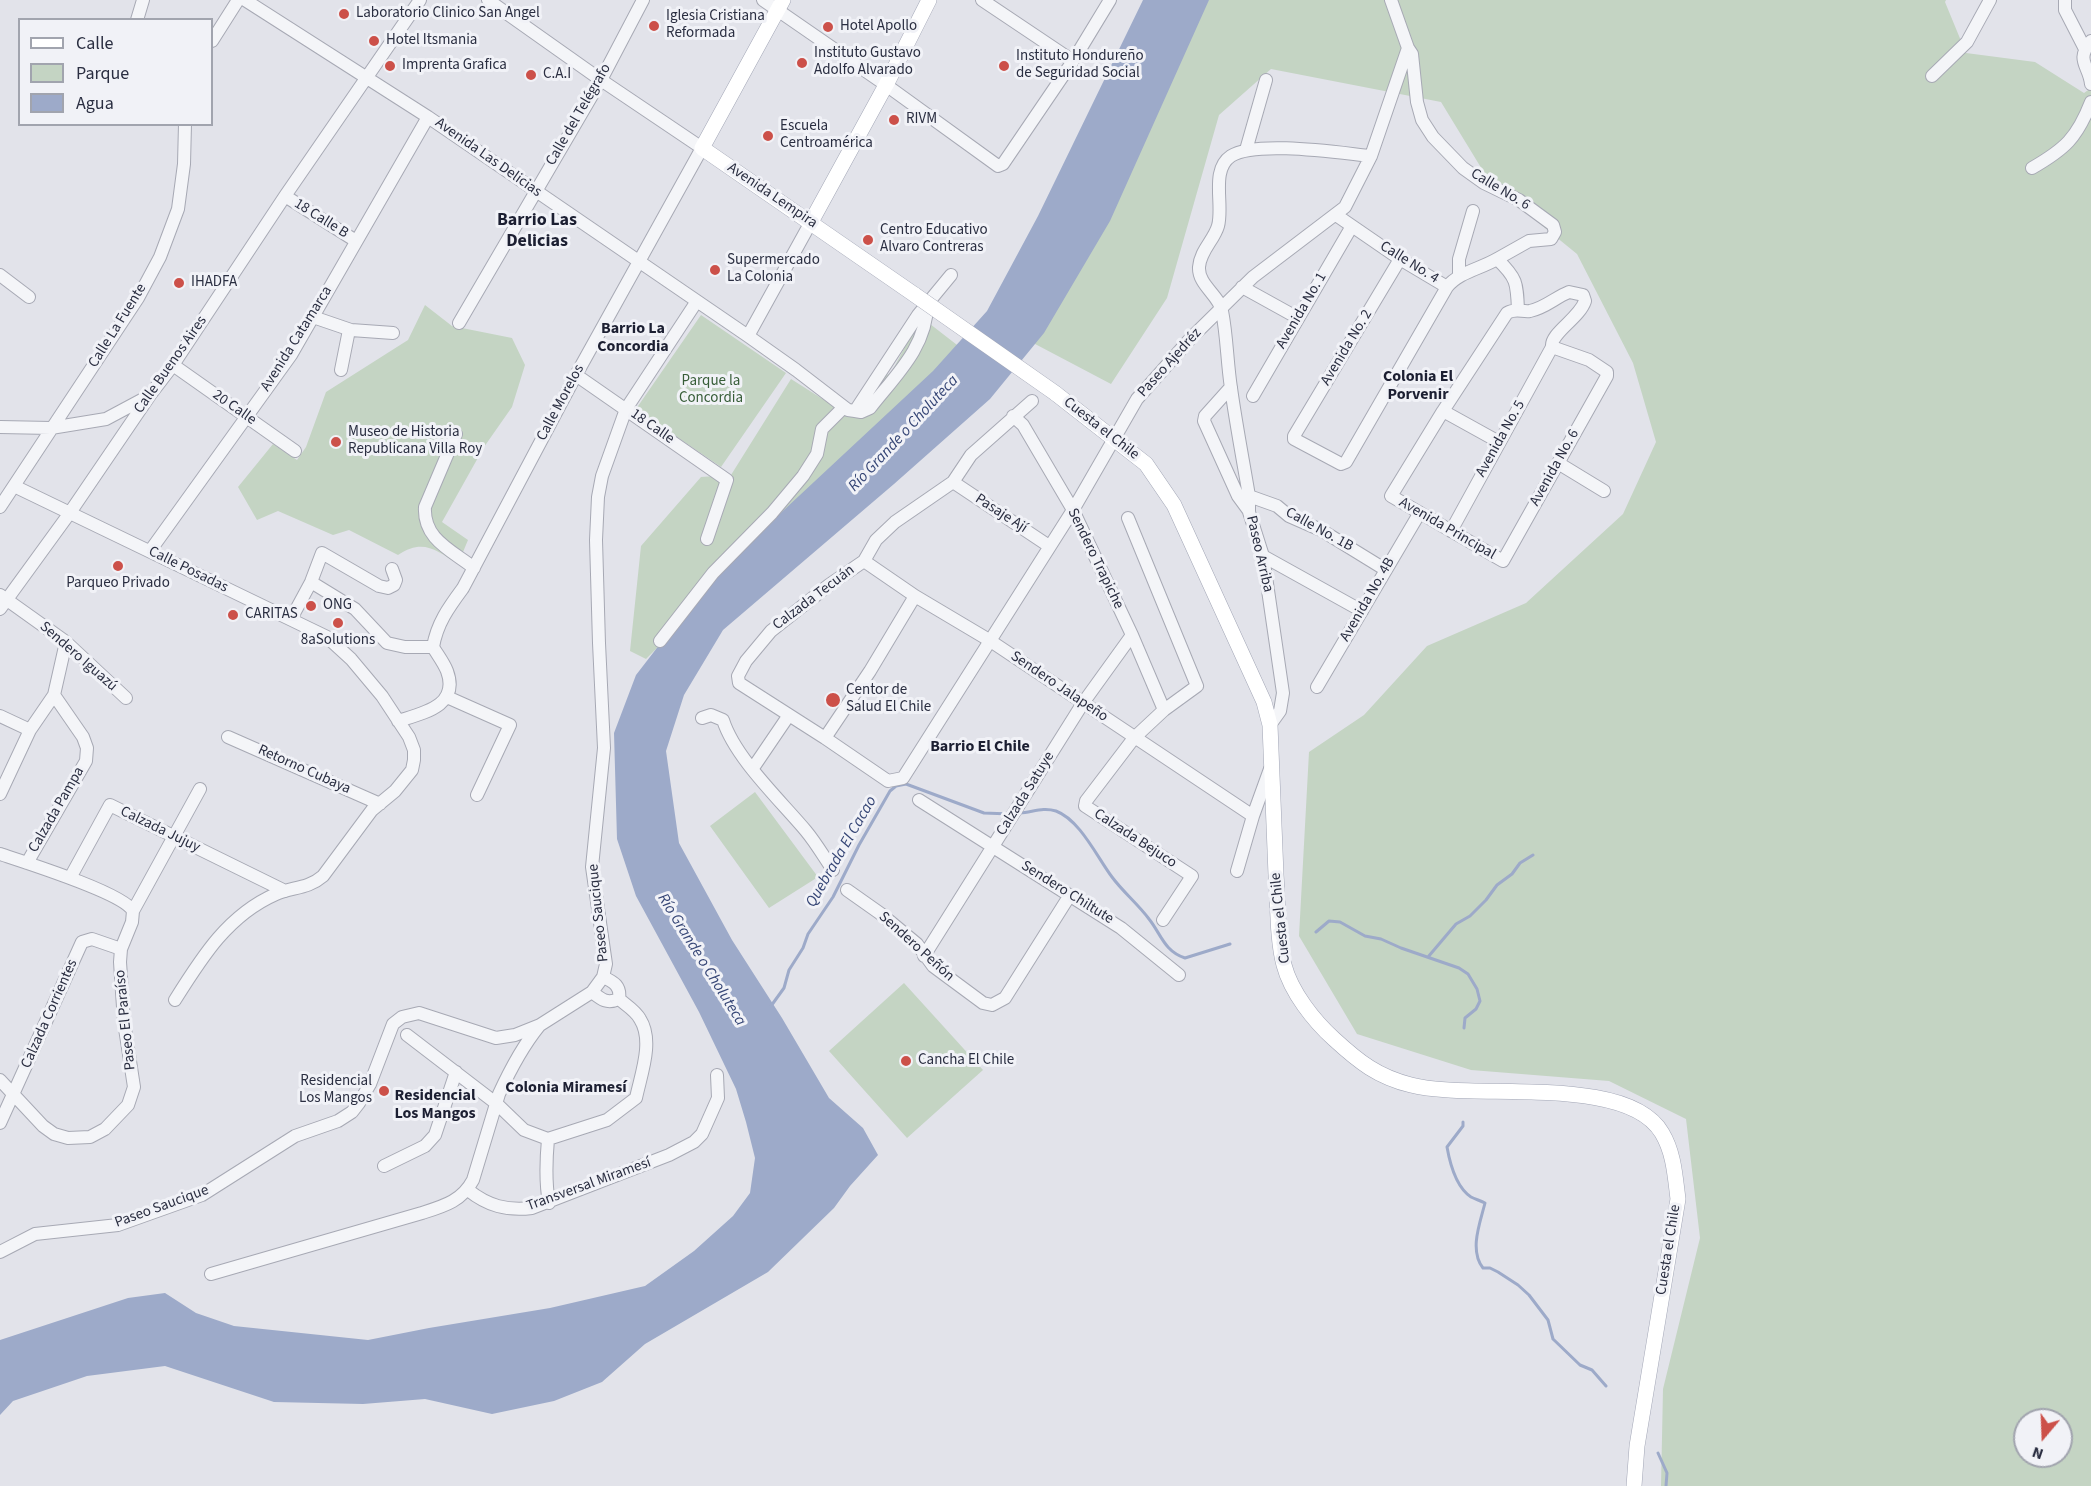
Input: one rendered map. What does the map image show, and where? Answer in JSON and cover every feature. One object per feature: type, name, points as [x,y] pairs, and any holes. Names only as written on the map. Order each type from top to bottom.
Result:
[{"type":"main road","points":[[811,222],[886,85],[929,0]]},
{"type":"main road","name":"Calle Morelos","points":[[702,148],[780,5]]},
{"type":"main road","name":"Avenida Lempira","points":[[702,148],[1054,393]]},
{"type":"main road","name":"Cuesta el Chile","points":[[1054,393],[1146,464],[1174,505],[1264,702],[1270,725],[1278,901],[1284,966],[1301,1002],[1324,1031],[1378,1074],[1413,1086],[1586,1095],[1618,1102],[1642,1113],[1662,1132],[1673,1160],[1678,1199],[1640,1426],[1634,1486]]},
{"type":"street","points":[[138,18],[143,0]]},
{"type":"street","points":[[213,38],[238,0]]},
{"type":"street","name":"Avenida Las Delicias","points":[[245,0],[428,117],[748,336],[850,409]]},
{"type":"street","name":"Calle Buenos Aires","points":[[2,601],[69,514],[173,365],[285,196],[420,0]]},
{"type":"street","name":"Avenida Lempira","points":[[488,0],[702,148]]},
{"type":"street","name":"Calle del Telégrafo","points":[[459,322],[601,80],[643,0]]},
{"type":"street","points":[[763,0],[780,5],[998,166],[1003,164],[1073,61],[1110,0]]},
{"type":"street","points":[[982,0],[1073,61]]},
{"type":"street","points":[[1390,0],[1408,48]]},
{"type":"street","points":[[1932,76],[1967,42],[1990,0]]},
{"type":"street","points":[[2065,0],[2065,10],[2088,45],[2082,61],[2091,84]]},
{"type":"street","name":"Paseo Ajedréz","points":[[825,738],[888,781],[903,778],[1073,510],[1137,399],[1191,338],[1242,287],[1345,207],[1371,156],[1408,48]]},
{"type":"street","name":"Calle No. 6","points":[[1408,48],[1412,54],[1417,102],[1422,120],[1433,137],[1463,168],[1484,183],[1519,200],[1553,225],[1555,232]]},
{"type":"street","points":[[1246,150],[1266,80]]},
{"type":"street","points":[[2032,168],[2058,153],[2082,126],[2091,102]]},
{"type":"street","name":"Avenida Catamarca","points":[[150,551],[291,355],[428,117]]},
{"type":"street","name":"Calle La Fuente","points":[[0,507],[138,298],[165,246],[178,209],[184,164],[185,126]]},
{"type":"street","name":"Calle Morelos","points":[[432,647],[442,617],[463,588],[576,375],[702,148]]},
{"type":"street","points":[[1222,308],[1205,285],[1199,269],[1203,254],[1218,226],[1219,180],[1223,166],[1230,157],[1246,150],[1266,148],[1371,156]]},
{"type":"street","name":"18 Calle B","points":[[285,196],[356,241]]},
{"type":"street","points":[[1459,276],[1460,259],[1473,211]]},
{"type":"street","name":"Calle No. 4","points":[[1336,215],[1400,259],[1447,287],[1459,276],[1474,271],[1529,241],[1551,239],[1555,232]]},
{"type":"street","points":[[748,336],[811,222]]},
{"type":"street","name":"Avenida No. 1","points":[[1253,396],[1352,226]]},
{"type":"street","name":"Avenida No. 2","points":[[1400,259],[1294,439],[1341,464],[1346,462],[1447,287]]},
{"type":"street","points":[[1497,259],[1512,273],[1517,289],[1513,311],[1443,411],[1499,442]]},
{"type":"street","points":[[0,275],[29,297]]},
{"type":"street","points":[[660,640],[713,573],[772,513],[803,476],[817,454],[822,429],[850,409],[921,300],[951,276]]},
{"type":"street","points":[[1242,287],[1298,318]]},
{"type":"street","points":[[1513,311],[1528,311],[1542,307],[1569,292],[1583,296],[1585,301],[1578,315],[1554,336],[1551,347]]},
{"type":"street","name":"Paseo Saucique","points":[[0,1252],[35,1234],[118,1225],[202,1195],[295,1136],[338,1121],[352,1112],[359,1103],[370,1084],[393,1024],[402,1017],[419,1013],[496,1038],[515,1035],[540,1025],[592,992],[603,977],[606,964],[592,867],[604,747],[596,540],[598,497],[602,476],[626,409],[697,301]]},
{"type":"street","name":"Paseo Arriba","points":[[1222,308],[1231,387],[1249,496],[1249,512],[1263,556],[1283,693],[1280,711],[1270,725]]},
{"type":"street","points":[[313,317],[349,330],[393,333]]},
{"type":"street","points":[[341,370],[349,330]]},
{"type":"street","name":"Avenida No. 6","points":[[1503,561],[1607,376],[1607,372],[1589,360],[1551,347]]},
{"type":"street","name":"Avenida No. 5","points":[[1451,531],[1551,347]]},
{"type":"street","name":"20 Calle","points":[[173,365],[295,451]]},
{"type":"street","name":"18 Calle","points":[[576,375],[727,480],[707,539]]},
{"type":"street","points":[[1231,387],[1203,421],[1238,496],[1249,512]]},
{"type":"street","points":[[0,427],[51,428],[106,419],[150,395]]},
{"type":"street","name":"Calzada Tecuán","points":[[789,715],[739,683],[738,676],[746,661],[771,630],[864,561],[876,540],[895,522],[953,482],[971,455],[1032,401]]},
{"type":"street","name":"Avenida Principal","points":[[1443,411],[1391,496],[1503,561]]},
{"type":"street","name":"Sendero Trapiche","points":[[1013,416],[1023,425],[1073,510],[1132,635],[1164,710]]},
{"type":"street","points":[[456,434],[425,507],[424,520],[429,533],[474,568]]},
{"type":"street","points":[[1558,463],[1604,491]]},
{"type":"street","name":"Pasaje Ají","points":[[953,482],[1049,546]]},
{"type":"street","name":"Calle Posadas","points":[[14,486],[291,619],[337,645],[382,696],[411,744],[414,760],[412,770],[395,791],[372,810],[323,876],[315,883],[277,894],[248,910],[223,932],[201,958],[175,1000]]},
{"type":"street","name":"Calle No. 1B","points":[[1249,496],[1276,506],[1289,516],[1321,530],[1386,570]]},
{"type":"street","name":"Avenida No. 4B","points":[[1317,687],[1419,514]]},
{"type":"street","name":"Calzada Bejuco","points":[[1128,518],[1197,686],[1164,710],[1134,738],[1086,801],[1085,806],[1192,876],[1163,920]]},
{"type":"street","points":[[291,619],[311,582],[322,553],[379,586],[388,588],[394,585],[396,580],[392,569]]},
{"type":"street","points":[[1263,556],[1362,610]]},
{"type":"street","name":"Sendero Jalapeño","points":[[864,561],[915,596],[989,640],[1253,816]]},
{"type":"street","points":[[311,582],[355,609],[387,643],[405,647],[432,647],[447,670],[450,684],[443,703],[425,713],[398,721]]},
{"type":"street","points":[[753,768],[789,715],[825,738],[870,671],[915,596]]},
{"type":"street","name":"Sendero Iguazú","points":[[2,601],[66,642],[126,698]]},
{"type":"street","name":"Calzada Satuye","points":[[924,956],[1083,703],[1132,635]]},
{"type":"street","points":[[0,794],[30,730],[54,695],[66,642]]},
{"type":"street","name":"Calzada Pampa","points":[[27,863],[86,761],[87,748],[82,737],[54,695]]},
{"type":"street","points":[[447,697],[510,725],[477,795]]},
{"type":"street","points":[[0,716],[30,730]]},
{"type":"street","points":[[702,718],[711,716],[723,720],[731,739],[807,833],[833,870]]},
{"type":"street","name":"Retorno Cubaya","points":[[228,737],[380,804]]},
{"type":"street","points":[[1237,871],[1253,816],[1272,765]]},
{"type":"street","name":"Paseo El Paraíso","points":[[0,1080],[43,1126],[54,1134],[68,1138],[90,1137],[105,1129],[128,1105],[134,1087],[120,985],[121,950],[132,922],[133,911],[200,789]]},
{"type":"street","name":"Sendero Chiltute","points":[[919,800],[1121,928],[1179,975]]},
{"type":"street","name":"Calzada Jujuy","points":[[70,878],[110,805],[285,891]]},
{"type":"street","points":[[0,854],[70,878],[126,903],[133,911]]},
{"type":"street","name":"Sendero Peñón","points":[[847,890],[917,944],[933,966],[983,1003],[992,1005],[1005,998],[1070,895]]},
{"type":"street","name":"Calzada Corrientes","points":[[0,1123],[82,942],[92,939],[121,950]]},
{"type":"street","points":[[603,977],[616,983],[621,991],[620,999]]},
{"type":"street","points":[[592,992],[610,1003],[620,999]]},
{"type":"street","points":[[407,1035],[496,1104],[524,1130],[548,1139],[607,1120],[636,1098],[646,1046],[646,1032],[640,1017],[620,999]]},
{"type":"street","points":[[211,1274],[449,1205],[468,1190],[502,1088],[515,1062],[540,1025]]},
{"type":"street","points":[[384,1166],[425,1146],[435,1135],[456,1072]]},
{"type":"street","name":"Transversal Miramesí","points":[[468,1190],[487,1203],[514,1210],[532,1208],[669,1155],[694,1142],[702,1134],[718,1098],[717,1075]]},
{"type":"street","points":[[548,1139],[546,1178],[549,1203]]},
{"type":"green space","points":[[1175,0],[1946,0],[1966,53],[2035,62],[2084,93],[2091,88],[2091,1486],[1661,1486],[1663,1389],[1700,1238],[1686,1119],[1609,1081],[1471,1070],[1357,1034],[1299,936],[1309,752],[1364,715],[1427,646],[1526,603],[1623,514],[1656,442],[1633,363],[1577,254],[1491,184],[1441,102],[1271,69],[1219,115],[1167,298],[1111,384],[1018,335]]},
{"type":"green space","points":[[425,305],[452,326],[512,338],[525,365],[512,407],[484,447],[442,522],[468,540],[458,564],[429,548],[415,547],[398,555],[349,530],[333,535],[278,511],[257,520],[238,487],[273,444],[297,460],[306,447],[326,392],[408,340]]},
{"type":"green space","name":"Parque la Concordia","points":[[701,315],[786,373],[721,467],[636,409]]},
{"type":"green space","points":[[921,317],[970,355],[769,536],[646,659],[630,651],[641,546],[701,477],[731,475],[791,379],[840,410],[856,404],[874,381],[891,373]]},
{"type":"green space","points":[[755,792],[818,877],[769,908],[710,826]]},
{"type":"green space","name":"Cancha El Chile","points":[[904,983],[983,1070],[907,1138],[829,1051]]},
{"type":"water","name":"Río Grande o Choluteca","points":[[1143,0],[1209,0],[1110,221],[1044,333],[990,399],[723,630],[684,695],[666,751],[679,843],[732,940],[782,1018],[829,1098],[863,1128],[878,1155],[834,1208],[768,1272],[645,1344],[602,1382],[554,1401],[492,1414],[425,1399],[363,1404],[274,1402],[165,1366],[87,1376],[13,1401],[0,1415],[0,1340],[128,1298],[165,1293],[196,1313],[234,1326],[368,1340],[550,1308],[645,1286],[694,1251],[733,1216],[750,1193],[755,1158],[736,1089],[699,1012],[636,896],[617,839],[614,733],[636,675],[711,578],[933,371],[987,311],[1038,216]]},
{"type":"waterway","name":"Quebrada El Cacao","points":[[771,1006],[784,988],[789,970],[803,948],[808,934],[833,897],[890,791],[896,786],[906,784],[984,813],[1010,814]]},
{"type":"waterway","name":"Quebrada El Cacao","points":[[1020,813],[1051,810],[1073,822],[1116,882],[1145,914],[1168,947],[1178,955],[1185,958],[1230,944]]},
{"type":"waterway","points":[[1428,957],[1456,924],[1470,916],[1497,885],[1512,874],[1520,863],[1533,855]]},
{"type":"waterway","name":"Quebrada El Cacao","points":[[1316,932],[1329,921],[1340,922],[1365,936],[1381,939],[1459,968],[1468,974],[1477,989],[1480,1001],[1476,1009],[1465,1018],[1464,1028]]},
{"type":"waterway","name":"Quebrada El Cacao","points":[[1463,1122],[1463,1126],[1447,1147],[1452,1168],[1461,1187],[1471,1197],[1485,1203],[1476,1245],[1479,1261],[1483,1268],[1490,1268],[1498,1272],[1529,1295],[1548,1320],[1553,1339],[1580,1365],[1592,1370],[1606,1386]]},
{"type":"waterway","name":"Quebrada El Cacao","points":[[1658,1453],[1667,1473],[1666,1486]]},
{"type":"place","name":"Laboratorio Clinico San Angel","points":[[344,14]]},
{"type":"place","name":"Iglesia Cristiana Reformada","points":[[654,26]]},
{"type":"place","name":"Hotel Apollo","points":[[828,27]]},
{"type":"place","name":"Hotel Itsmania","points":[[374,41]]},
{"type":"place","name":"Instituto Gustavo Adolfo Alvarado","points":[[802,63]]},
{"type":"place","name":"Imprenta Grafica","points":[[390,66]]},
{"type":"place","name":"Instituto Hondureño de Seguridad Social","points":[[1004,66]]},
{"type":"place","name":"C.A.I","points":[[531,75]]},
{"type":"place","name":"RIVM","points":[[894,120]]},
{"type":"place","name":"Escuela Centroamérica","points":[[768,136]]},
{"type":"place","name":"Centro Educativo Alvaro Contreras","points":[[868,240]]},
{"type":"place","name":"Supermercado La Colonia","points":[[715,270]]},
{"type":"place","name":"IHADFA","points":[[179,283]]},
{"type":"place","name":"Museo de Historia Republicana Villa Roy","points":[[336,442]]},
{"type":"place","name":"Parqueo Privado","points":[[118,566]]},
{"type":"place","name":"ONG","points":[[311,606]]},
{"type":"place","name":"CARITAS","points":[[233,615]]},
{"type":"place","name":"8aSolutions","points":[[338,623]]},
{"type":"place","name":"Centor de Salud El Chile","points":[[833,700]]},
{"type":"place","name":"Cancha El Chile","points":[[906,1061]]},
{"type":"place","name":"Residencial Los Mangos","points":[[384,1091]]},
{"type":"district","name":"Barrio Las Delicias","points":[[537,231]]},
{"type":"district","name":"Barrio La Concordia","points":[[633,338]]},
{"type":"district","name":"Colonia El Porvenir","points":[[1418,386]]},
{"type":"district","name":"Barrio El Chile","points":[[980,747]]},
{"type":"district","name":"Colonia Miramesí","points":[[566,1088]]},
{"type":"district","name":"Residencial Los Mangos","points":[[435,1105]]}]
